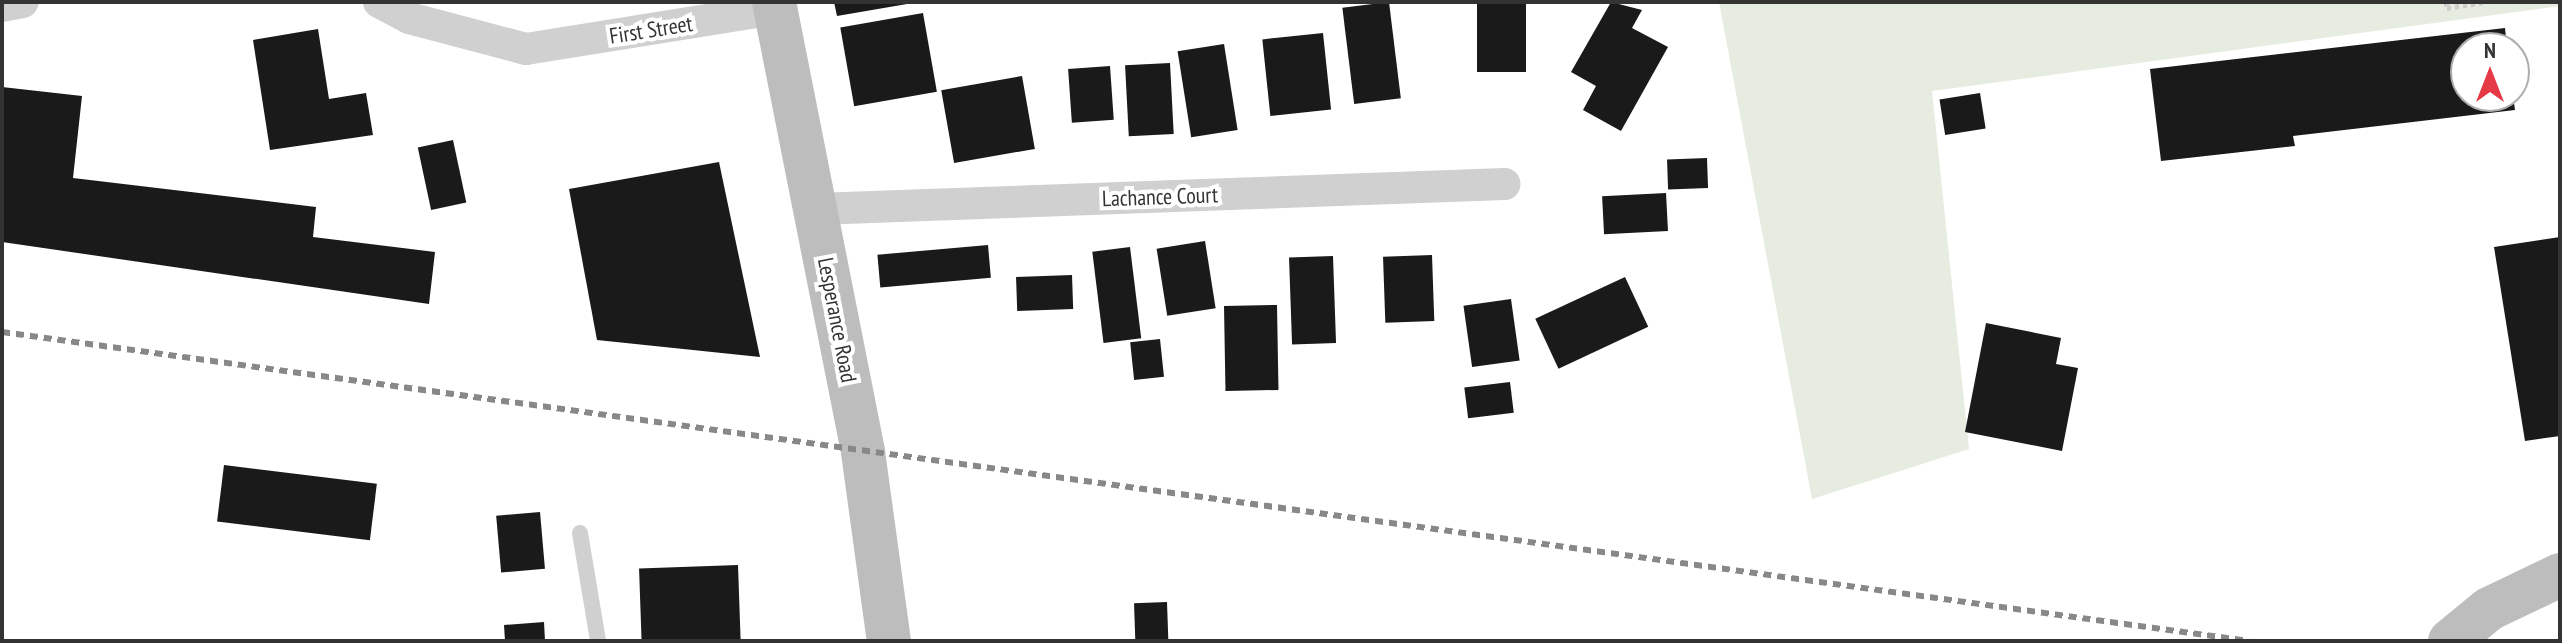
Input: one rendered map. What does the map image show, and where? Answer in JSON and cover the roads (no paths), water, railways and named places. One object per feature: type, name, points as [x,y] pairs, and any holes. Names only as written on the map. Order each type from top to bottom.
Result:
[{"type":"main road","name":"Lesperance Road","points":[[775,6],[863,452],[889,641]]},
{"type":"main road","points":[[2450,641],[2489,609],[2560,575]]},
{"type":"street","points":[[2,6],[23,2]]},
{"type":"street","name":"First Street","points":[[379,2],[409,18],[526,49],[775,6]]},
{"type":"street","name":"Lachance Court","points":[[816,209],[1505,184]]},
{"type":"lane","points":[[580,533],[598,641]]},
{"type":"railway","points":[[2,332],[2249,641]]}]
